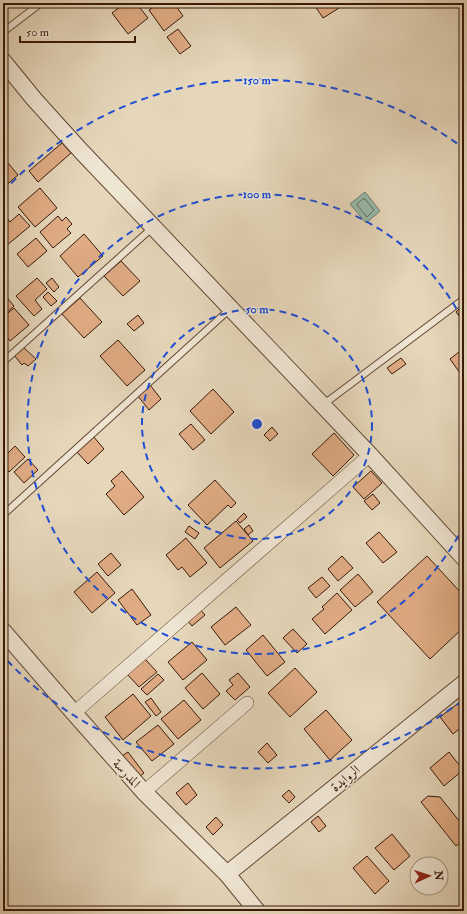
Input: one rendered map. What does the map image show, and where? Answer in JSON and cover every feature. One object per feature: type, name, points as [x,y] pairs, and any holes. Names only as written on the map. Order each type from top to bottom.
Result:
[{"type":"street","points":[[3,61],[34,99],[81,151],[370,455],[464,558]]},
{"type":"street","points":[[74,714],[370,455]]},
{"type":"street","name":"المدرسة","points":[[3,631],[74,714],[144,792],[226,874],[257,911]]},
{"type":"street","name":"الروايدة","points":[[226,874],[464,682]]},
{"type":"street","points":[[144,792],[247,703]]},
{"type":"lane","points":[[3,32],[42,3]]},
{"type":"lane","points":[[3,362],[153,227]]},
{"type":"lane","points":[[322,405],[464,299]]},
{"type":"lane","points":[[3,515],[230,309]]},
{"type":"water","points":[[365,192],[380,211],[366,223],[350,204]]},
{"type":"building","points":[[125,3],[136,3],[148,18],[128,34],[112,13]]},
{"type":"building","points":[[159,3],[174,3],[183,16],[164,31],[149,10]]},
{"type":"building","points":[[313,3],[336,3],[339,8],[323,18]]},
{"type":"building","points":[[178,29],[191,46],[180,54],[167,37]]},
{"type":"building","points":[[62,143],[71,153],[38,182],[29,171]]},
{"type":"building","points":[[3,157],[18,175],[3,188]]},
{"type":"building","points":[[40,188],[57,208],[35,227],[18,207]]},
{"type":"building","points":[[19,214],[30,226],[6,246],[3,243],[3,220],[6,217],[10,222]]},
{"type":"building","points":[[58,216],[62,221],[66,217],[72,224],[67,229],[71,233],[53,248],[40,232]]},
{"type":"building","points":[[84,234],[103,256],[78,277],[60,256]]},
{"type":"building","points":[[36,238],[47,251],[28,267],[17,254]]},
{"type":"building","points":[[121,261],[140,281],[123,296],[104,276]]},
{"type":"building","points":[[37,278],[47,289],[35,300],[42,309],[34,316],[16,296]]},
{"type":"building","points":[[52,278],[59,287],[54,292],[46,283]]},
{"type":"building","points":[[48,292],[57,301],[51,306],[43,297]]},
{"type":"building","points":[[3,293],[14,306],[3,316]]},
{"type":"building","points":[[80,298],[102,322],[84,338],[62,314]]},
{"type":"building","points":[[464,304],[464,322],[456,312]]},
{"type":"building","points":[[14,308],[29,325],[10,341],[3,332],[3,317]]},
{"type":"building","points":[[138,315],[144,323],[134,331],[127,324]]},
{"type":"building","points":[[118,340],[145,370],[127,386],[100,356]]},
{"type":"building","points":[[23,347],[36,359],[28,366],[24,363],[22,365],[14,355]]},
{"type":"building","points":[[464,348],[464,370],[460,373],[450,359]]},
{"type":"building","points":[[401,358],[406,364],[392,374],[387,368]]},
{"type":"building","points":[[150,385],[161,399],[149,410],[138,396]]},
{"type":"building","points":[[213,389],[234,412],[211,434],[190,411]]},
{"type":"building","points":[[191,424],[205,440],[193,450],[179,434]]},
{"type":"building","points":[[272,427],[278,434],[270,441],[264,435]]},
{"type":"building","points":[[334,433],[354,455],[333,476],[312,454]]},
{"type":"building","points":[[93,436],[104,449],[88,464],[76,451]]},
{"type":"building","points":[[15,446],[25,457],[9,472],[3,465],[3,458]]},
{"type":"building","points":[[28,459],[38,470],[24,483],[14,472]]},
{"type":"building","points":[[122,471],[144,497],[124,515],[106,494],[115,486],[111,481]]},
{"type":"building","points":[[371,471],[382,483],[364,499],[353,487]]},
{"type":"building","points":[[215,480],[236,503],[231,508],[228,505],[207,525],[188,505]]},
{"type":"building","points":[[373,494],[380,503],[372,510],[364,501]]},
{"type":"building","points":[[244,513],[247,517],[240,523],[237,520]]},
{"type":"building","points":[[236,521],[253,541],[220,568],[204,548]]},
{"type":"building","points":[[249,525],[253,531],[248,535],[244,529]]},
{"type":"building","points":[[189,526],[199,533],[195,539],[185,532]]},
{"type":"building","points":[[379,532],[397,552],[383,563],[366,543]]},
{"type":"building","points":[[186,538],[207,563],[190,577],[182,567],[178,570],[166,555]]},
{"type":"building","points":[[111,553],[121,565],[108,576],[98,564]]},
{"type":"building","points":[[342,556],[353,568],[338,581],[328,569]]},
{"type":"building","points":[[427,556],[464,596],[464,627],[430,659],[377,602]]},
{"type":"building","points":[[97,572],[115,593],[92,613],[74,592]]},
{"type":"building","points":[[358,574],[373,592],[355,607],[340,590]]},
{"type":"building","points":[[322,577],[330,586],[316,598],[308,588]]},
{"type":"building","points":[[132,589],[151,615],[137,625],[118,600]]},
{"type":"building","points":[[337,593],[352,610],[325,634],[312,619],[324,609],[322,607]]},
{"type":"building","points":[[236,607],[251,625],[225,645],[211,627]]},
{"type":"building","points":[[199,608],[205,615],[192,626],[186,619]]},
{"type":"building","points":[[293,629],[307,644],[297,653],[283,638]]},
{"type":"building","points":[[263,635],[285,662],[267,676],[246,650]]},
{"type":"building","points":[[192,642],[207,660],[183,680],[168,662]]},
{"type":"building","points":[[145,659],[157,672],[139,687],[127,674]]},
{"type":"building","points":[[295,668],[317,692],[290,717],[268,693]]},
{"type":"building","points":[[202,673],[220,694],[203,709],[185,688]]},
{"type":"building","points":[[238,673],[250,687],[235,700],[226,691],[233,685],[229,680]]},
{"type":"building","points":[[158,674],[164,680],[147,695],[141,689]]},
{"type":"building","points":[[133,694],[151,716],[123,740],[105,717]]},
{"type":"building","points":[[151,698],[161,712],[156,716],[145,702]]},
{"type":"building","points":[[464,699],[464,725],[453,734],[440,717]]},
{"type":"building","points":[[184,700],[201,720],[178,739],[161,719]]},
{"type":"building","points":[[326,710],[352,740],[330,760],[304,729]]},
{"type":"building","points":[[158,725],[174,744],[152,761],[136,742]]},
{"type":"building","points":[[267,743],[277,755],[268,763],[258,752]]},
{"type":"building","points":[[128,752],[144,773],[139,777],[122,756]]},
{"type":"building","points":[[449,752],[463,770],[444,786],[430,768]]},
{"type":"building","points":[[188,783],[197,795],[186,805],[176,793]]},
{"type":"building","points":[[289,790],[295,797],[289,803],[282,796]]},
{"type":"building","points":[[428,796],[440,797],[464,827],[464,830],[462,831],[464,833],[464,840],[456,846],[421,802]]},
{"type":"building","points":[[318,816],[326,826],[319,832],[311,822]]},
{"type":"building","points":[[216,817],[223,825],[213,835],[206,827]]},
{"type":"building","points":[[392,834],[410,856],[394,870],[375,848]]},
{"type":"building","points":[[367,856],[389,881],[375,894],[353,868]]}]
